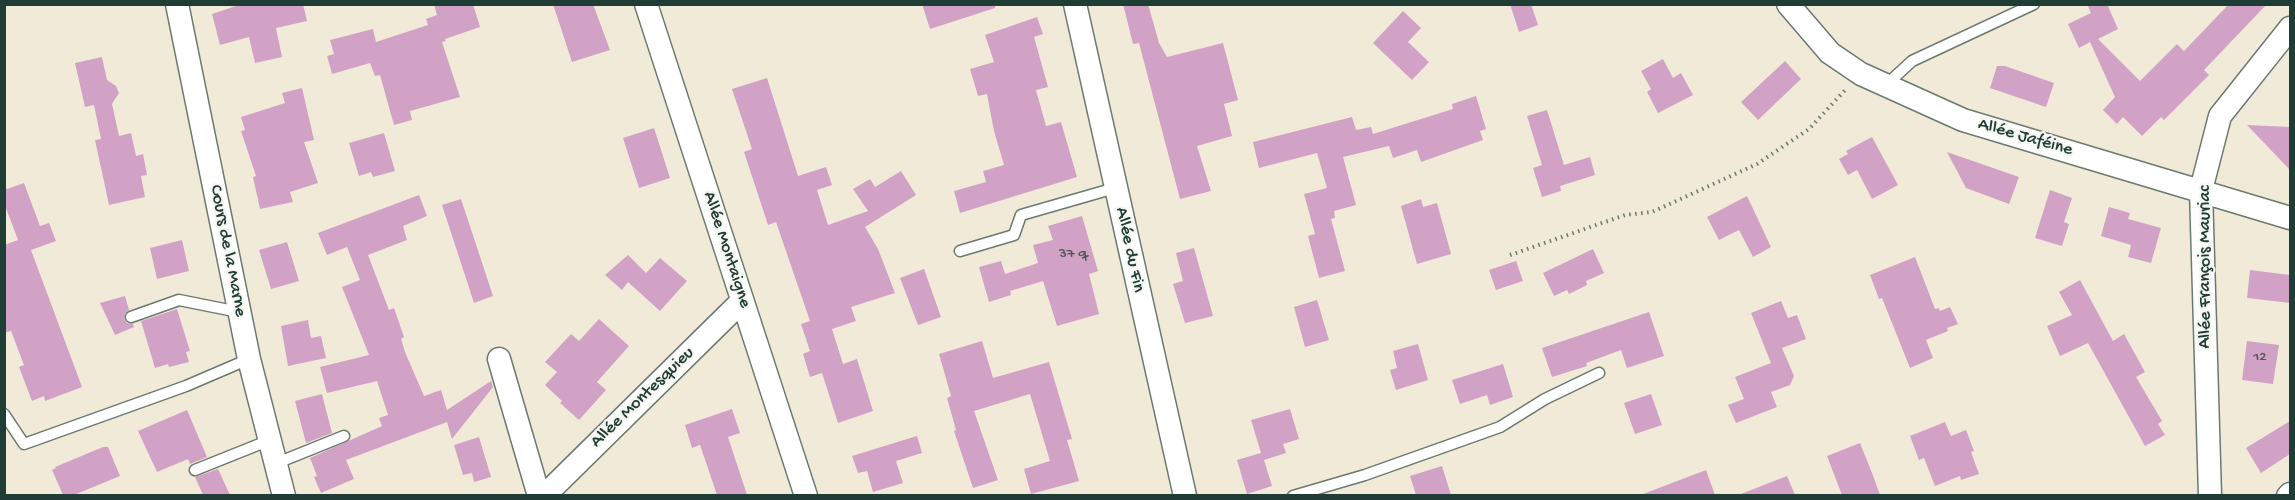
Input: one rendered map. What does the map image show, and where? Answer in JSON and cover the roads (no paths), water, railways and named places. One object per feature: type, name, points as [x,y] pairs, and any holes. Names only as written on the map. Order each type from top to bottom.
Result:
[{"type":"street","name":"Cours de la Marne","points":[[177,4],[249,359],[284,495]]},
{"type":"street","name":"Allée Montaigne","points":[[646,4],[806,495]]},
{"type":"street","name":"Allée du Fin","points":[[1075,4],[1185,495]]},
{"type":"street","name":"Allée Jaféine","points":[[1788,4],[1830,53],[1861,74],[1963,120],[2290,218]]},
{"type":"street","name":"Allée François Mauriac","points":[[2210,495],[2201,190],[2220,116],[2290,28]]},
{"type":"street","name":"Allée Montesquieu","points":[[544,495],[742,301]]},
{"type":"street","points":[[499,359],[539,495]]},
{"type":"lane","points":[[1886,85],[1912,61],[2034,4]]},
{"type":"lane","points":[[960,251],[1014,235],[1021,215],[1115,188]]},
{"type":"lane","points":[[131,317],[178,300],[240,312]]},
{"type":"lane","points":[[4,414],[24,444],[186,386],[249,359]]},
{"type":"lane","points":[[1293,495],[1365,475],[1500,427],[1545,399],[1599,373]]},
{"type":"lane","points":[[277,463],[344,436]]},
{"type":"lane","points":[[195,470],[271,440]]}]
